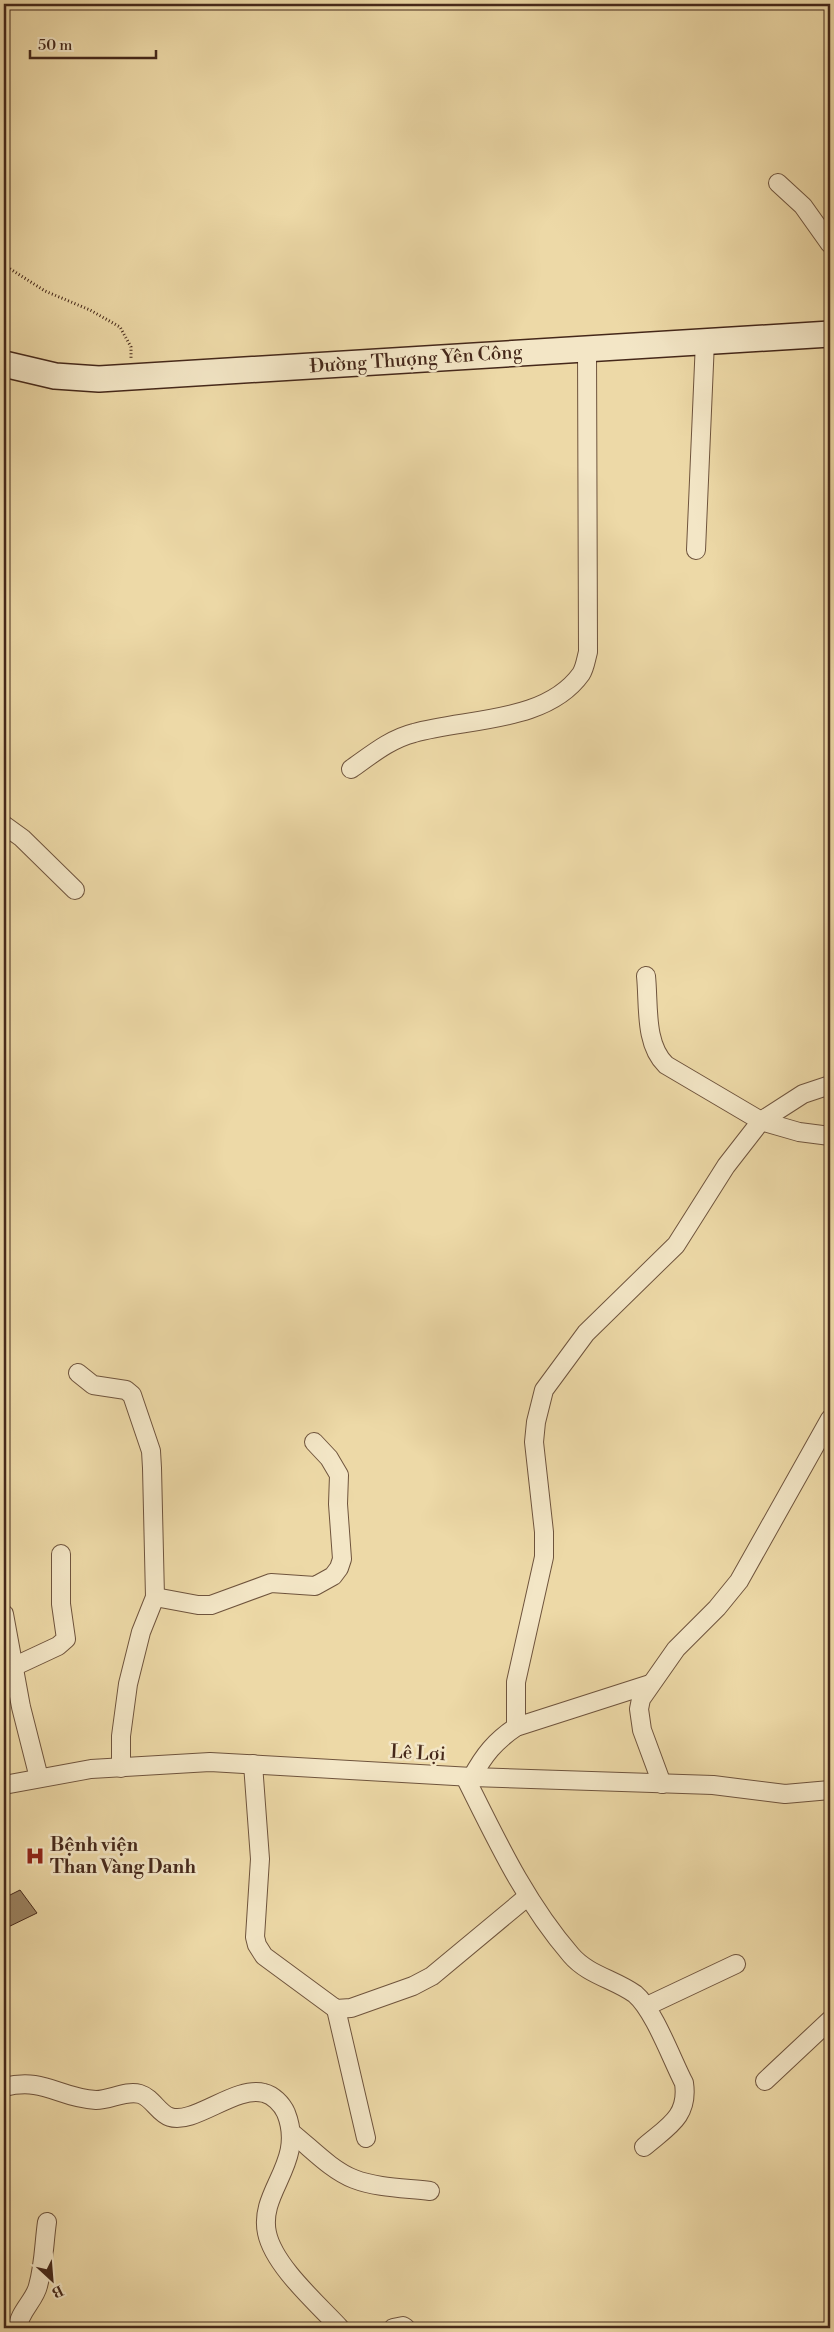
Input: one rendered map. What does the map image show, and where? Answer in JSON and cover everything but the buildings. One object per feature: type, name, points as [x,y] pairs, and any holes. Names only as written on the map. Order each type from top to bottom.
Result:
[{"type":"main road","name":"Đường Thượng Yên Công","points":[[4,364],[55,376],[99,379],[830,334]]},
{"type":"street","points":[[778,183],[803,206],[830,244]]},
{"type":"street","points":[[696,550],[706,341]]},
{"type":"street","points":[[351,769],[386,745],[414,732],[522,712],[542,705],[572,685],[582,672],[588,652],[587,349]]},
{"type":"street","points":[[4,825],[22,838],[75,890]]},
{"type":"street","points":[[646,976],[652,1041],[659,1058],[666,1065],[761,1121],[799,1132],[830,1136]]},
{"type":"street","points":[[516,1727],[516,1682],[544,1557],[544,1532],[534,1442],[536,1422],[544,1390],[586,1333],[676,1245],[726,1166],[761,1121],[803,1094],[830,1085]]},
{"type":"street","points":[[78,1372],[93,1385],[126,1390],[133,1398],[151,1451],[155,1598],[141,1632],[128,1684],[121,1736],[121,1768]]},
{"type":"street","points":[[662,1784],[642,1730],[641,1699],[676,1649],[717,1608],[739,1580],[830,1419]]},
{"type":"street","points":[[155,1598],[198,1605],[211,1605],[264,1585],[315,1586],[333,1576],[339,1568],[342,1559],[338,1504],[339,1475],[329,1458],[314,1442]]},
{"type":"street","points":[[13,1667],[58,1646],[66,1639],[61,1604],[61,1554]]},
{"type":"street","points":[[4,1614],[13,1667],[39,1778]]},
{"type":"street","points":[[644,2147],[677,2119],[684,2108],[686,2096],[684,2083],[647,2006],[624,1987],[590,1972],[579,1964],[527,1897],[468,1777],[484,1754],[503,1736],[516,1727],[650,1684]]},
{"type":"street","name":"Lê Lợi","points":[[4,1785],[90,1770],[210,1762],[468,1777],[713,1786],[785,1794],[830,1790]]},
{"type":"street","points":[[253,1764],[260,1859],[257,1946],[264,1956],[336,2010],[366,2138]]},
{"type":"street","points":[[336,2010],[351,2008],[414,1986],[432,1976],[527,1897]]},
{"type":"street","points":[[647,2006],[736,1964]]},
{"type":"street","points":[[765,2081],[830,2020]]},
{"type":"street","points":[[4,2087],[27,2082],[41,2084],[74,2097],[93,2100],[135,2093],[147,2098],[162,2114],[178,2118],[252,2092],[264,2093],[276,2099],[284,2109],[292,2133],[288,2159],[268,2209],[267,2234],[280,2261],[340,2328]]},
{"type":"street","points":[[292,2133],[341,2172],[353,2179],[369,2184],[430,2191]]},
{"type":"street","points":[[18,2328],[20,2320],[36,2294],[39,2284],[47,2222]]},
{"type":"street","points":[[393,2328],[403,2326],[406,2328]]},
{"type":"path","points":[[4,265],[44,291],[90,310],[120,327],[131,347],[130,377]]},
{"type":"place","name":"Bệnh viện Than Vàng Danh","points":[[35,1856]]}]
